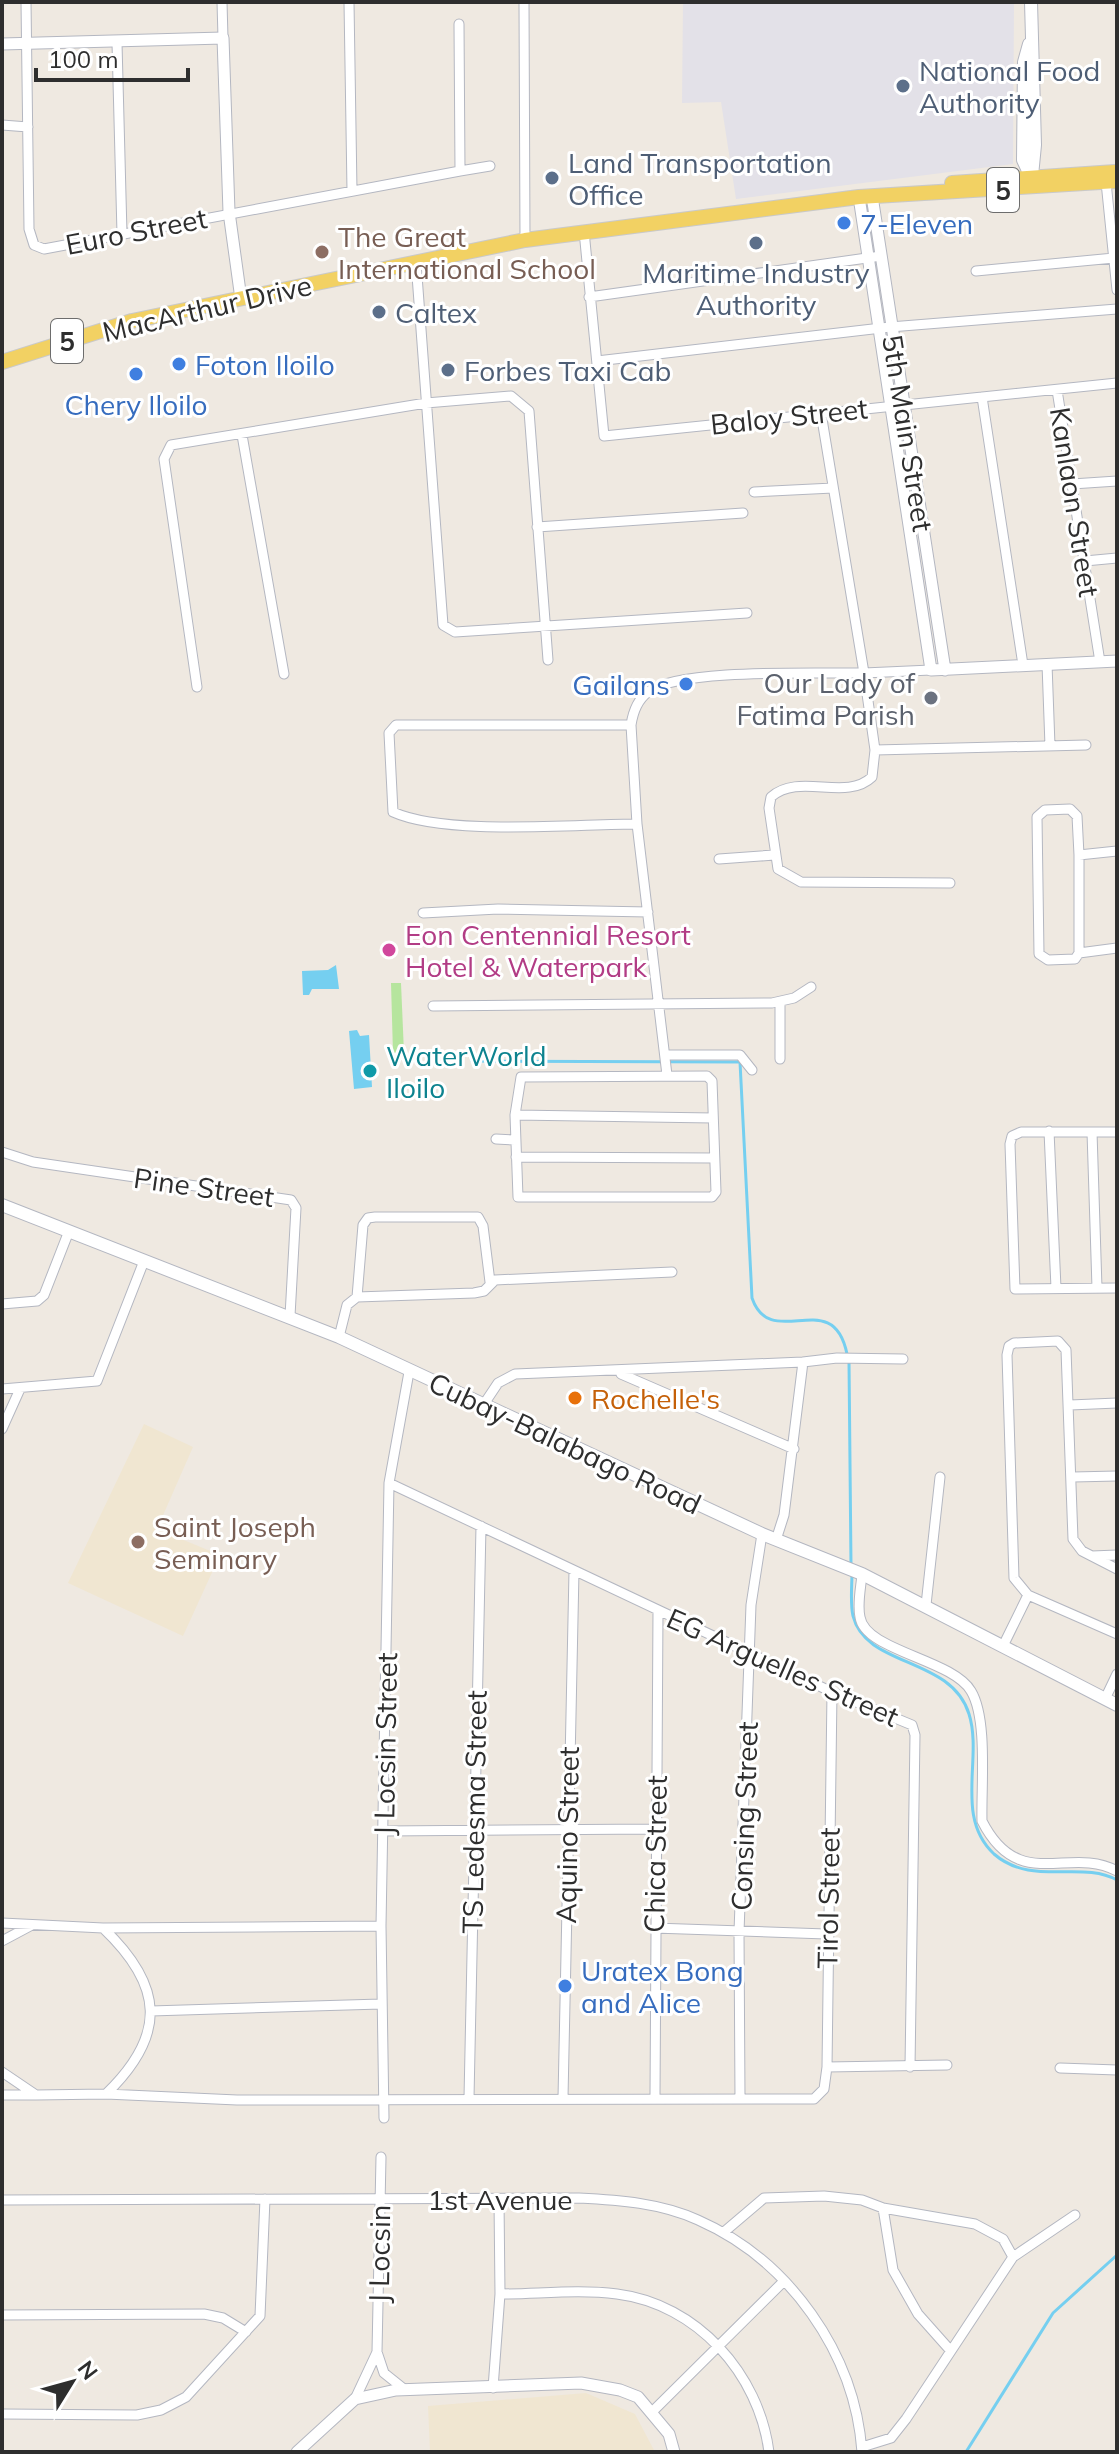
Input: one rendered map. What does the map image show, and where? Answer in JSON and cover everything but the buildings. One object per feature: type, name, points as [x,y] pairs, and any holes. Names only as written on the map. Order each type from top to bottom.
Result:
[{"type":"main road","points":[[1031,2],[1035,145],[1031,182]]},
{"type":"main road","name":"MacArthur Drive","points":[[2,362],[114,326],[525,240],[889,195],[962,182],[1113,178]]},
{"type":"main road","name":"Cubay-Balabago Road","points":[[2,1205],[339,1337],[762,1534],[857,1572],[1117,1705]]},
{"type":"street","points":[[2,125],[28,127],[26,2]]},
{"type":"street","points":[[222,2],[229,212],[241,299]]},
{"type":"street","points":[[349,2],[352,191]]},
{"type":"street","points":[[524,2],[525,240]]},
{"type":"street","points":[[459,24],[460,171]]},
{"type":"street","points":[[2,44],[223,38]]},
{"type":"street","points":[[117,43],[122,234]]},
{"type":"street","name":"Euro Street","points":[[28,127],[29,229],[34,245],[44,249],[229,212],[490,166]]},
{"type":"street","points":[[1113,178],[1117,290]]},
{"type":"street","name":"5th Main Street","points":[[866,197],[881,256],[945,670]]},
{"type":"street","name":"5th Main Street","points":[[866,197],[867,258],[931,670]]},
{"type":"street","points":[[584,231],[597,361],[877,328],[1117,309]]},
{"type":"street","points":[[589,297],[881,256]]},
{"type":"street","points":[[976,271],[1114,258]]},
{"type":"street","points":[[416,262],[443,625],[455,632],[747,613]]},
{"type":"street","name":"Baloy Street","points":[[597,361],[604,436],[1117,383]]},
{"type":"street","name":"Kanlaon Street","points":[[1057,390],[1100,662]]},
{"type":"street","points":[[197,687],[165,451],[179,442],[242,435],[426,403],[511,396],[524,403],[529,411],[548,660]]},
{"type":"street","points":[[982,397],[1023,665]]},
{"type":"street","points":[[821,413],[875,750],[872,777],[866,783],[786,787],[771,797],[769,808],[774,855],[780,872],[801,882],[950,883]]},
{"type":"street","points":[[242,435],[284,674]]},
{"type":"street","points":[[1072,484],[1117,481]]},
{"type":"street","points":[[754,492],[833,488]]},
{"type":"street","points":[[537,527],[743,513]]},
{"type":"street","points":[[1085,561],[1117,558]]},
{"type":"street","points":[[667,1064],[637,824],[631,725],[637,705],[649,691],[678,679],[1117,661]]},
{"type":"street","points":[[1047,664],[1050,746]]},
{"type":"street","points":[[631,725],[396,725],[389,733],[392,805],[393,812],[426,822],[476,825],[637,824]]},
{"type":"street","points":[[875,750],[1086,745]]},
{"type":"street","points":[[1070,809],[1075,813],[1079,855],[1079,953],[1075,959],[1048,960],[1039,954],[1037,817],[1041,811],[1070,809]]},
{"type":"street","points":[[1079,855],[1117,851]]},
{"type":"street","points":[[719,859],[774,855]]},
{"type":"street","points":[[423,913],[498,909],[648,912]]},
{"type":"street","points":[[1079,953],[1117,948]]},
{"type":"street","points":[[433,1006],[780,1002],[811,987]]},
{"type":"street","points":[[780,1002],[780,1059]]},
{"type":"street","points":[[667,1064],[711,1078],[716,1192],[704,1199],[529,1199],[516,1194],[515,1115],[518,1081],[526,1076],[740,1055],[752,1070]]},
{"type":"street","points":[[515,1115],[713,1118]]},
{"type":"street","points":[[1049,1131],[1056,1288]]},
{"type":"street","points":[[1117,1132],[1021,1132],[1011,1139],[1012,1282],[1019,1291],[1117,1288]]},
{"type":"street","points":[[1092,1132],[1097,1288]]},
{"type":"street","points":[[496,1139],[515,1140]]},
{"type":"street","name":"Pine Street","points":[[2,1152],[33,1162],[291,1200],[296,1208],[290,1316]]},
{"type":"street","points":[[516,1157],[714,1158]]},
{"type":"street","points":[[339,1337],[347,1305],[357,1297],[484,1291],[490,1282],[483,1226],[478,1217],[375,1217],[364,1221],[357,1297]]},
{"type":"street","points":[[2,1304],[37,1301],[44,1295],[69,1231]]},
{"type":"street","points":[[2,1389],[97,1381],[144,1261]]},
{"type":"street","points":[[490,1282],[672,1272]]},
{"type":"street","points":[[1117,1569],[1076,1546],[1073,1539],[1070,1405],[1063,1344],[1058,1341],[1021,1342],[1009,1346],[1014,1578],[1028,1595],[1117,1634]]},
{"type":"street","points":[[484,1404],[498,1383],[515,1374],[617,1372],[837,1358],[903,1359]]},
{"type":"street","points":[[776,1540],[784,1515],[803,1362]]},
{"type":"street","name":"J Locsin Street","points":[[384,2118],[381,1926],[389,1483],[409,1372]]},
{"type":"street","points":[[617,1372],[794,1449]]},
{"type":"street","points":[[2,1429],[20,1389]]},
{"type":"street","points":[[1070,1405],[1117,1403]]},
{"type":"street","points":[[1073,1477],[1117,1476]]},
{"type":"street","points":[[926,1605],[940,1477]]},
{"type":"street","name":"EG Arguelles Street","points":[[389,1483],[832,1692],[912,1725],[915,1730],[910,2067]]},
{"type":"street","name":"TS Ledesma Street","points":[[469,2098],[481,1526]]},
{"type":"street","name":"Consing Street","points":[[740,2098],[739,1932],[750,1653],[756,1557],[762,1534]]},
{"type":"street","points":[[1092,1556],[1117,1555]]},
{"type":"street","name":"Aquino Street","points":[[563,2098],[574,1571]]},
{"type":"street","points":[[857,1572],[860,1618],[869,1632],[952,1673],[972,1693],[979,1714],[982,1821],[990,1836],[1007,1852],[1028,1863],[1089,1864],[1117,1871]]},
{"type":"street","points":[[1003,1646],[1028,1595]]},
{"type":"street","name":"Chica Street","points":[[655,2096],[658,1611]]},
{"type":"street","points":[[1105,1699],[1117,1674]]},
{"type":"street","name":"Tirol Street","points":[[740,2098],[814,2099],[824,2089],[827,2067],[826,1934],[832,1692]]},
{"type":"street","points":[[385,1831],[655,1829]]},
{"type":"street","points":[[2,1923],[103,1928],[381,1926]]},
{"type":"street","points":[[2,1941],[35,1924]]},
{"type":"street","points":[[103,1928],[142,1975],[149,1988],[151,2011],[142,2053],[106,2094]]},
{"type":"street","points":[[654,1928],[826,1934]]},
{"type":"street","points":[[151,2011],[381,2004]]},
{"type":"street","points":[[827,2067],[947,2065]]},
{"type":"street","points":[[1060,2068],[1117,2070]]},
{"type":"street","points":[[2,2072],[36,2095]]},
{"type":"street","points":[[2,2095],[106,2094],[237,2100],[740,2098]]},
{"type":"street","name":"J Locsin","points":[[355,2399],[377,2352],[381,2157]]},
{"type":"street","points":[[724,2232],[754,2204],[776,2196],[862,2200],[883,2208],[989,2229],[1003,2239],[1013,2257]]},
{"type":"street","points":[[2,2414],[137,2415],[161,2410],[186,2397],[260,2316],[265,2199]]},
{"type":"street","name":"1st Avenue","points":[[2,2200],[617,2200],[662,2208],[724,2232],[784,2281],[834,2349],[852,2395],[862,2450]]},
{"type":"street","points":[[493,2388],[500,2294],[499,2200]]},
{"type":"street","points":[[883,2208],[893,2270],[918,2314],[950,2350]]},
{"type":"street","points":[[862,2450],[891,2438],[914,2409],[1013,2257],[1075,2215]]},
{"type":"street","points":[[653,2411],[784,2281]]},
{"type":"street","points":[[500,2294],[631,2296],[670,2310],[719,2346],[752,2393],[769,2452]]},
{"type":"street","points":[[2,2315],[204,2314],[223,2318],[246,2332]]},
{"type":"street","points":[[377,2352],[384,2373],[404,2389]]},
{"type":"street","points":[[297,2452],[355,2399],[404,2389],[581,2383],[620,2390],[638,2397],[653,2411],[669,2434],[674,2452]]},
{"type":"shaded area","name":"National Food Authority","points":[[683,2],[1014,2],[1013,164],[736,199],[721,102],[682,103]]},
{"type":"shaded area","name":"Saint Joseph Seminary","points":[[144,1424],[193,1447],[157,1529],[220,1555],[183,1636],[68,1583]]},
{"type":"shaded area","points":[[586,2393],[635,2414],[655,2452],[430,2452],[428,2406]]},
{"type":"green space","points":[[391,983],[401,983],[404,1053],[393,1053]]},
{"type":"water","points":[[336,965],[339,989],[312,989],[309,995],[303,995],[302,971],[328,970]]},
{"type":"water","points":[[357,1030],[360,1036],[369,1035],[372,1087],[354,1089],[349,1031]]},
{"type":"waterway","points":[[472,1061],[740,1062],[752,1298],[761,1313],[773,1320],[829,1323],[840,1334],[847,1354]]},
{"type":"waterway","points":[[849,1361],[851,1566]]},
{"type":"waterway","points":[[852,1573],[852,1611],[861,1633],[891,1655],[945,1682],[959,1695],[969,1714],[975,1823],[994,1854],[1024,1869],[1088,1872],[1117,1880]]},
{"type":"waterway","points":[[966,2452],[1053,2313],[1117,2255]]},
{"type":"place","name":"National Food Authority","points":[[903,86]]},
{"type":"place","name":"Land Transportation Office","points":[[552,178]]},
{"type":"place","name":"7-Eleven","points":[[844,223]]},
{"type":"place","name":"Maritime Industry Authority","points":[[756,243]]},
{"type":"place","name":"The Great International School","points":[[322,252]]},
{"type":"place","name":"Caltex","points":[[379,312]]},
{"type":"place","name":"Foton Iloilo","points":[[179,364]]},
{"type":"place","name":"Forbes Taxi Cab","points":[[448,370]]},
{"type":"place","name":"Chery Iloilo","points":[[136,374]]},
{"type":"place","name":"Gailans","points":[[686,684]]},
{"type":"place","name":"Our Lady of Fatima Parish","points":[[931,698]]},
{"type":"place","name":"Eon Centennial Resort Hotel & Waterpark","points":[[389,950]]},
{"type":"place","name":"WaterWorld Iloilo","points":[[370,1071]]},
{"type":"place","name":"Rochelle's","points":[[575,1398]]},
{"type":"place","name":"Saint Joseph Seminary","points":[[138,1542]]},
{"type":"place","name":"Uratex Bong and Alice","points":[[565,1986]]}]
